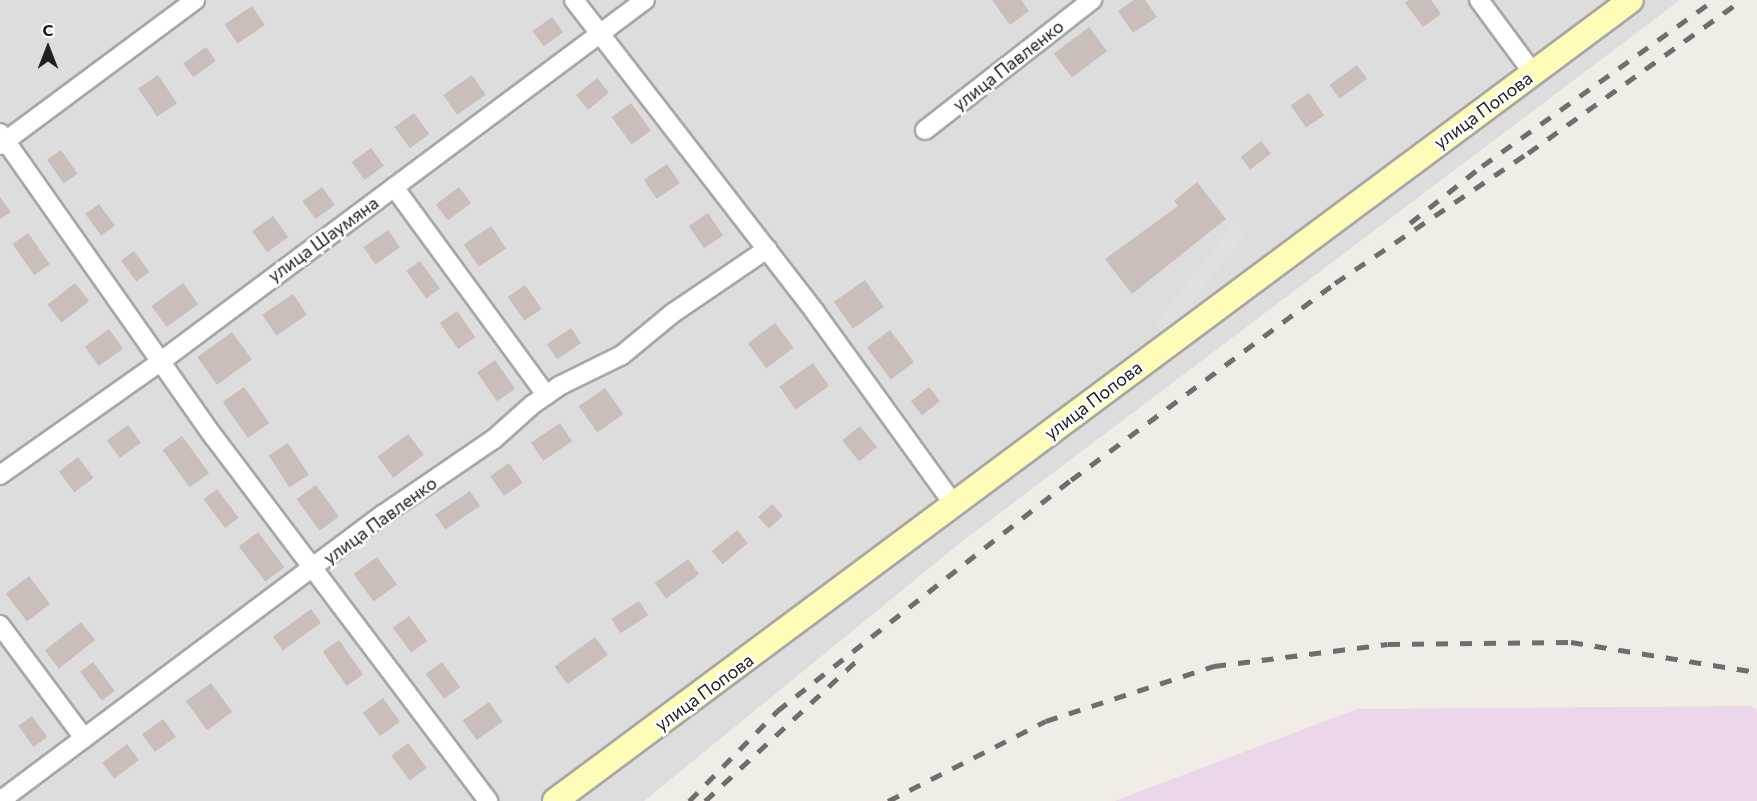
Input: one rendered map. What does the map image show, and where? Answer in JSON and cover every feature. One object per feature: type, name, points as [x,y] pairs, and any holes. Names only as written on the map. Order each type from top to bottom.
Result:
[{"type":"main road","name":"улица Попова","points":[[555,801],[1631,0]]},
{"type":"street","points":[[195,0],[2,140],[160,362],[488,801]]},
{"type":"street","points":[[574,0],[767,249],[954,505]]},
{"type":"street","name":"улица Шаумяна","points":[[0,475],[160,362],[645,0]]},
{"type":"street","name":"улица Павленко","points":[[925,130],[1092,0]]},
{"type":"street","points":[[1479,0],[1533,73]]},
{"type":"street","points":[[394,187],[546,395]]},
{"type":"street","name":"улица Павленко","points":[[0,801],[314,569],[384,514],[494,439],[546,395],[622,355],[673,313],[767,249]]},
{"type":"street","points":[[0,625],[84,738]]},
{"type":"shaded area","points":[[0,0],[1680,0],[960,543],[644,801],[0,801]]},
{"type":"shaded area","points":[[1234,223],[1247,233],[1168,333],[1156,323]]},
{"type":"shaded area","points":[[1751,706],[1757,711],[1757,801],[1115,801],[1357,709]]},
{"type":"building","points":[[992,0],[1021,0],[1029,11],[1010,25]]},
{"type":"building","points":[[1134,0],[1145,0],[1157,17],[1133,33],[1118,11]]},
{"type":"building","points":[[1409,0],[1431,0],[1441,14],[1423,27],[1405,3]]},
{"type":"building","points":[[252,6],[265,25],[238,44],[225,24]]},
{"type":"building","points":[[552,17],[563,32],[544,46],[533,31]]},
{"type":"building","points":[[1089,27],[1107,51],[1072,77],[1054,53]]},
{"type":"building","points":[[206,47],[216,61],[193,77],[183,63]]},
{"type":"building","points":[[1357,65],[1367,79],[1339,99],[1329,85]]},
{"type":"building","points":[[158,75],[177,103],[157,117],[138,88]]},
{"type":"building","points":[[472,75],[486,95],[457,115],[443,95]]},
{"type":"building","points":[[597,78],[609,93],[588,110],[576,95]]},
{"type":"building","points":[[1309,93],[1324,115],[1306,128],[1291,105]]},
{"type":"building","points":[[631,103],[651,131],[632,145],[612,117]]},
{"type":"building","points":[[414,113],[429,134],[410,148],[395,127]]},
{"type":"building","points":[[1261,141],[1271,154],[1250,170],[1241,157]]},
{"type":"building","points":[[371,148],[384,166],[365,180],[352,162]]},
{"type":"building","points":[[61,150],[78,174],[64,184],[47,160]]},
{"type":"building","points":[[667,164],[680,183],[657,199],[644,180]]},
{"type":"building","points":[[1197,182],[1226,219],[1132,294],[1105,259],[1178,206],[1174,201]]},
{"type":"building","points":[[322,187],[335,205],[316,219],[303,201]]},
{"type":"building","points":[[459,187],[471,203],[448,220],[436,204]]},
{"type":"building","points":[[0,197],[11,212],[0,219]]},
{"type":"building","points":[[99,204],[115,226],[101,236],[85,214]]},
{"type":"building","points":[[708,213],[723,235],[704,248],[689,226]]},
{"type":"building","points":[[273,216],[288,237],[267,252],[252,231]]},
{"type":"building","points":[[491,226],[506,248],[479,267],[464,244]]},
{"type":"building","points":[[388,230],[400,247],[375,264],[363,247]]},
{"type":"building","points":[[28,233],[50,264],[34,275],[12,244]]},
{"type":"building","points":[[134,251],[149,272],[136,281],[121,260]]},
{"type":"building","points":[[420,261],[440,289],[426,298],[406,271]]},
{"type":"building","points":[[865,280],[884,307],[853,329],[834,302]]},
{"type":"building","points":[[75,283],[89,301],[62,323],[47,305]]},
{"type":"building","points":[[183,283],[198,304],[167,327],[151,306]]},
{"type":"building","points":[[525,285],[542,309],[524,321],[508,297]]},
{"type":"building","points":[[293,294],[307,315],[276,335],[262,315]]},
{"type":"building","points":[[457,311],[475,337],[458,349],[440,323]]},
{"type":"building","points":[[775,323],[794,348],[767,368],[748,343]]},
{"type":"building","points":[[571,328],[581,343],[557,359],[547,344]]},
{"type":"building","points":[[109,329],[123,348],[99,366],[85,347]]},
{"type":"building","points":[[890,330],[914,362],[891,379],[867,347]]},
{"type":"building","points":[[232,332],[252,360],[217,385],[197,357]]},
{"type":"building","points":[[495,360],[515,389],[497,401],[477,373]]},
{"type":"building","points":[[813,363],[829,386],[795,409],[779,387]]},
{"type":"building","points":[[244,387],[269,423],[248,438],[223,402]]},
{"type":"building","points":[[929,387],[940,401],[922,415],[911,401]]},
{"type":"building","points":[[605,388],[623,414],[597,433],[579,406]]},
{"type":"building","points":[[560,423],[572,441],[543,461],[531,443]]},
{"type":"building","points":[[128,425],[141,443],[120,458],[107,440]]},
{"type":"building","points":[[860,426],[877,447],[859,461],[842,440]]},
{"type":"building","points":[[408,434],[424,455],[393,478],[378,457]]},
{"type":"building","points":[[182,436],[209,473],[190,487],[163,450]]},
{"type":"building","points":[[288,443],[309,475],[289,487],[269,456]]},
{"type":"building","points":[[78,457],[94,478],[74,492],[59,471]]},
{"type":"building","points":[[509,463],[523,483],[504,496],[490,476]]},
{"type":"building","points":[[316,485],[339,517],[320,531],[297,499]]},
{"type":"building","points":[[217,489],[239,518],[225,528],[203,499]]},
{"type":"building","points":[[470,491],[480,506],[445,529],[435,514]]},
{"type":"building","points":[[772,504],[783,516],[769,529],[758,517]]},
{"type":"building","points":[[737,530],[748,543],[723,564],[712,551]]},
{"type":"building","points":[[258,532],[284,567],[265,582],[239,546]]},
{"type":"building","points":[[377,557],[397,585],[374,602],[354,574]]},
{"type":"building","points":[[688,559],[699,574],[666,598],[655,583]]},
{"type":"building","points":[[29,576],[50,604],[27,621],[6,593]]},
{"type":"building","points":[[639,601],[648,615],[621,633],[611,619]]},
{"type":"building","points":[[311,609],[321,623],[283,650],[273,637]]},
{"type":"building","points":[[409,616],[427,641],[411,653],[393,628]]},
{"type":"building","points":[[81,622],[95,640],[59,668],[45,650]]},
{"type":"building","points":[[595,637],[608,655],[567,684],[555,666]]},
{"type":"building","points":[[339,640],[363,674],[347,686],[323,651]]},
{"type":"building","points":[[93,662],[115,691],[102,700],[80,672]]},
{"type":"building","points":[[442,662],[460,687],[444,699],[426,674]]},
{"type":"building","points":[[211,683],[232,712],[207,730],[186,701]]},
{"type":"building","points":[[383,698],[400,721],[380,736],[363,713]]},
{"type":"building","points":[[489,702],[503,722],[477,740],[463,720]]},
{"type":"building","points":[[32,716],[47,737],[34,747],[18,726]]},
{"type":"building","points":[[163,719],[176,737],[155,752],[142,734]]},
{"type":"building","points":[[408,743],[427,768],[410,780],[391,756]]},
{"type":"building","points":[[127,744],[139,760],[114,779],[102,763]]},
{"type":"railway","points":[[1410,223],[1482,166],[1714,0]]},
{"type":"railway","points":[[689,801],[777,711],[1071,480],[1335,283],[1528,153],[1742,0]]},
{"type":"railway","points":[[888,801],[1046,721],[1214,666],[1388,644],[1571,642],[1757,672]]},
{"type":"railway","points":[[705,801],[857,660]]}]
